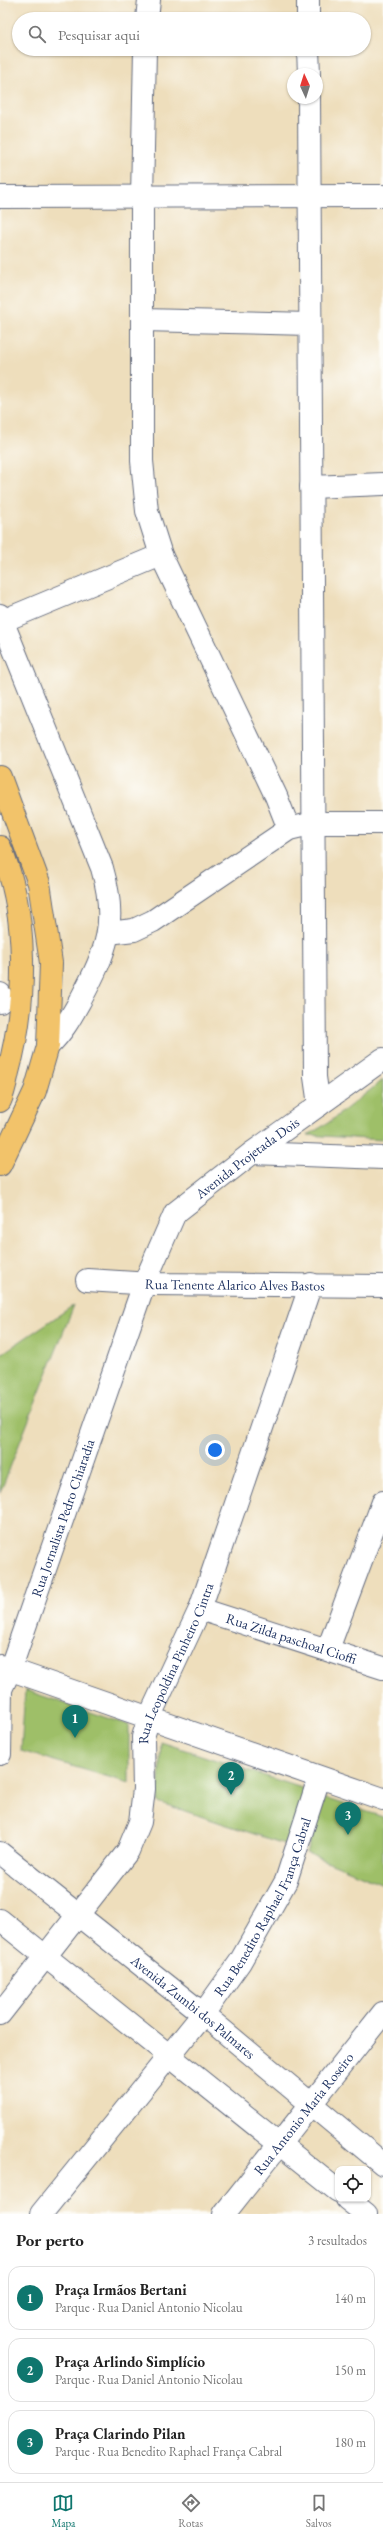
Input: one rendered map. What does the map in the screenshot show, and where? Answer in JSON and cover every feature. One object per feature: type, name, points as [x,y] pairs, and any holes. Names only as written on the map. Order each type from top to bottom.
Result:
[{"type":"main road","points":[[0,777],[40,883],[51,963],[48,1046],[35,1091],[0,1164]]},
{"type":"main road","points":[[0,847],[15,894],[22,978],[18,1037],[0,1101]]},
{"type":"street","points":[[148,12],[149,0]]},
{"type":"street","points":[[308,0],[308,12]]},
{"type":"street","points":[[145,56],[142,198],[142,478],[147,510],[161,555],[276,796],[289,829]]},
{"type":"street","points":[[308,56],[308,68]]},
{"type":"street","points":[[309,104],[315,1077],[319,1105]]},
{"type":"street","points":[[0,197],[309,198],[383,196]]},
{"type":"street","points":[[142,320],[310,324]]},
{"type":"street","points":[[311,487],[383,484]]},
{"type":"street","points":[[48,1046],[61,1034],[100,963],[108,933],[110,901],[102,868],[1,620],[161,555]]},
{"type":"street","points":[[108,933],[134,930],[153,921],[289,829],[314,823],[383,823]]},
{"type":"street","points":[[0,994],[0,1002]]},
{"type":"street","name":"Avenida Projetada Dois","points":[[144,1284],[175,1213],[252,1153],[383,1059]]},
{"type":"street","points":[[252,1153],[383,1158]]},
{"type":"street","name":"Rua Tenente Alarico Alves Bastos","points":[[87,1280],[144,1284],[311,1284],[383,1286]]},
{"type":"street","name":"Rua Jornalista Pedro Chiaradia","points":[[0,1754],[1,1689],[5,1668],[144,1284]]},
{"type":"street","name":"Rua Leopoldina Pinheiro Cintra","points":[[0,2014],[128,1851],[140,1822],[144,1789],[143,1737],[149,1718],[200,1608],[311,1284]]},
{"type":"street","points":[[328,1649],[383,1502]]},
{"type":"street","name":"Rua Zilda paschoal Cioffi","points":[[200,1608],[383,1668]]},
{"type":"street","points":[[5,1668],[383,1799]]},
{"type":"street","name":"Rua Benedito Raphael França Cabral","points":[[41,2214],[203,2014],[240,1962],[286,1881],[319,1778]]},
{"type":"street","name":"Avenida Zumbi dos Palmares","points":[[0,1853],[203,2014],[383,2164]]},
{"type":"street","points":[[0,1920],[335,2189]]},
{"type":"street","name":"Rua Antonio Maria Roseiro","points":[[224,2214],[383,2013]]},
{"type":"street","points":[[352,2202],[366,2214]]},
{"type":"green space","points":[[383,1080],[383,1140],[308,1135],[328,1123]]},
{"type":"green space","points":[[74,1305],[0,1493],[0,1355]]},
{"type":"green space","points":[[25,1690],[129,1725],[129,1783],[21,1751]]},
{"type":"green space","points":[[161,1742],[305,1789],[290,1846],[158,1802]]},
{"type":"green space","points":[[325,1798],[383,1817],[383,1884],[307,1853]]},
{"type":"place","name":"Praça Irmãos Bertani","points":[[75,1738]]},
{"type":"place","name":"Praça Arlindo Simplício","points":[[231,1795]]},
{"type":"place","name":"Praça Clarindo Pilan","points":[[348,1835]]}]
